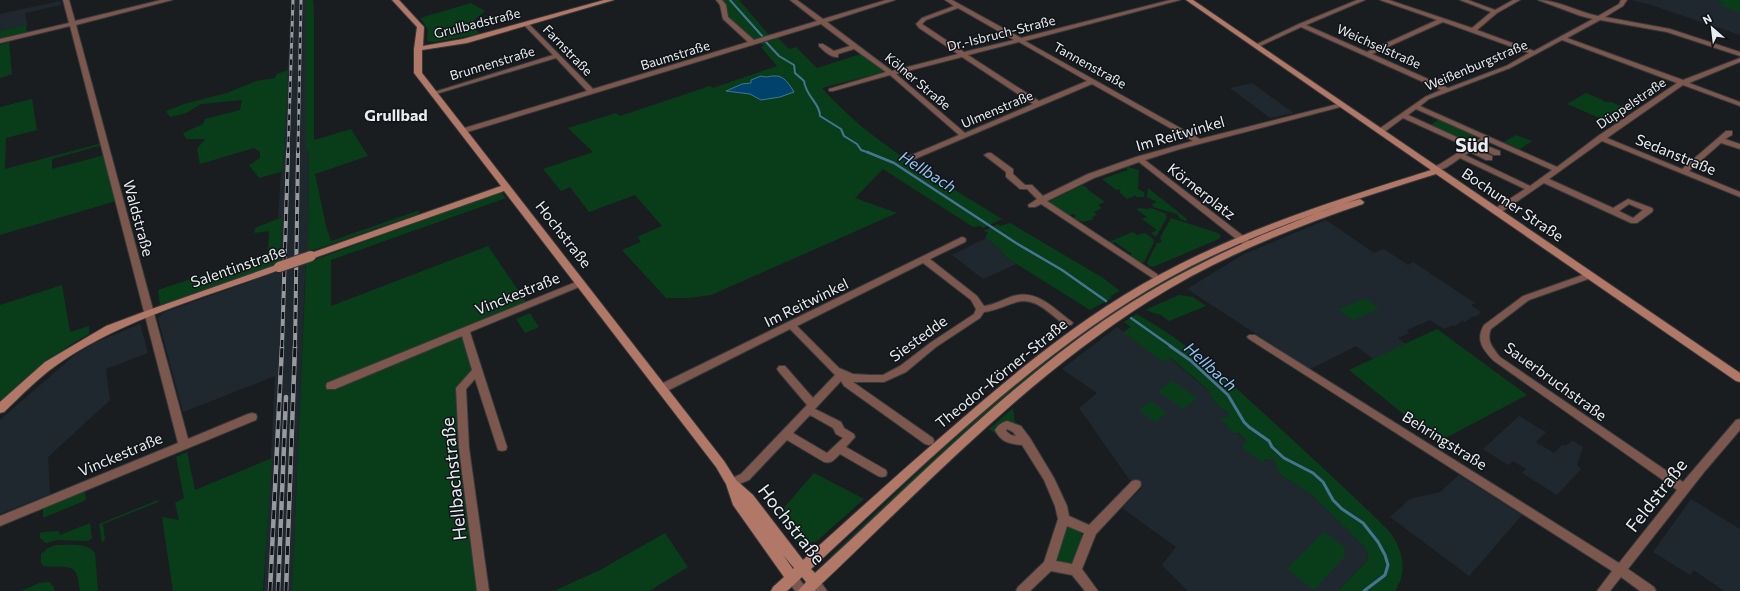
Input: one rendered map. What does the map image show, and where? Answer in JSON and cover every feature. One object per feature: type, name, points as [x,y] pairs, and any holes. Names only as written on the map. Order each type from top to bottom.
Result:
[{"type":"main road","name":"Hochstraße","points":[[395,0],[421,27],[416,64],[418,73],[720,464],[732,483],[737,501],[792,578]]},
{"type":"main road","name":"Grullbadstraße","points":[[418,49],[464,41],[611,0]]},
{"type":"main road","name":"Bochumer Straße","points":[[1190,0],[1438,172],[1740,378]]},
{"type":"main road","name":"Theodor-Körner-Straße","points":[[778,591],[1024,371],[1100,315],[1163,277],[1245,241],[1324,210],[1438,172]]},
{"type":"main road","name":"Salentinstraße","points":[[0,409],[49,366],[68,352],[110,328],[506,187]]},
{"type":"main road","name":"Theodor-Körner-Straße","points":[[811,589],[946,456],[1048,367],[1078,344],[1147,297],[1245,241]]},
{"type":"main road","name":"Hochstraße","points":[[732,483],[744,491],[790,554],[804,568],[811,589]]},
{"type":"street","name":"Waldstraße","points":[[66,0],[184,444]]},
{"type":"street","points":[[0,41],[73,24],[104,14],[169,0]]},
{"type":"street","points":[[719,0],[724,5],[726,18],[753,43]]},
{"type":"street","name":"Kölner Straße","points":[[793,0],[892,73],[964,136]]},
{"type":"street","name":"Baumstraße","points":[[464,131],[892,0]]},
{"type":"street","name":"Tannenstraße","points":[[948,0],[1198,141]]},
{"type":"street","name":"Dr.-Isbruch-Straße","points":[[831,90],[1177,0]]},
{"type":"street","points":[[1256,46],[1301,25],[1362,0]]},
{"type":"street","points":[[1383,0],[1473,30],[1534,54]]},
{"type":"street","points":[[1463,0],[1495,12]]},
{"type":"street","points":[[1473,30],[1495,12],[1517,0]]},
{"type":"street","points":[[1541,0],[1583,15],[1668,30],[1740,54]]},
{"type":"street","points":[[1551,4],[1558,0]]},
{"type":"street","name":"Weißenburgstraße","points":[[1380,131],[1433,95],[1503,70],[1621,5],[1624,0]]},
{"type":"street","points":[[959,6],[924,19],[919,24],[921,27],[962,55],[1038,104]]},
{"type":"street","points":[[1368,54],[1443,20]]},
{"type":"street","name":"Farnstraße","points":[[526,24],[592,92]]},
{"type":"street","name":"Weichselstraße","points":[[1301,25],[1447,90]]},
{"type":"street","points":[[1562,38],[1740,104]]},
{"type":"street","points":[[821,44],[834,55],[856,46]]},
{"type":"street","name":"Brunnenstraße","points":[[434,94],[557,56]]},
{"type":"street","name":"Düppelstraße","points":[[1497,211],[1531,189],[1682,83],[1740,60]]},
{"type":"street","name":"Ulmenstraße","points":[[910,159],[1093,81]]},
{"type":"street","name":"Im Reitwinkel","points":[[1032,205],[1091,176],[1139,159],[1198,141],[1342,105]]},
{"type":"street","points":[[1415,106],[1558,170]]},
{"type":"street","points":[[1403,115],[1471,146],[1490,158]]},
{"type":"street","points":[[1683,172],[1729,133]]},
{"type":"street","points":[[1438,172],[1443,166],[1471,146],[1486,138]]},
{"type":"street","name":"Sedanstraße","points":[[1602,138],[1740,195]]},
{"type":"street","points":[[1720,140],[1740,148]]},
{"type":"street","points":[[1471,146],[1497,153]]},
{"type":"street","points":[[988,155],[1010,171],[1009,175],[1023,187],[1028,187],[1048,205],[1154,276]]},
{"type":"street","points":[[1460,155],[1531,189]]},
{"type":"street","name":"Körnerplatz","points":[[1139,159],[1245,241]]},
{"type":"street","points":[[1544,180],[1613,212]]},
{"type":"street","name":"Im Reitwinkel","points":[[662,388],[962,240]]},
{"type":"street","points":[[924,259],[974,298],[981,309],[988,310],[1023,296],[1029,297],[1068,323]]},
{"type":"street","name":"Sauerbruchstraße","points":[[1591,275],[1526,298],[1487,327],[1483,338],[1485,345],[1497,358],[1684,489]]},
{"type":"street","name":"Vinckestraße","points":[[331,386],[581,283]]},
{"type":"street","name":"Siestedde","points":[[791,325],[830,366],[842,374],[852,378],[884,378],[903,369],[933,345],[978,316],[981,309]]},
{"type":"street","name":"Vinckestraße","points":[[465,331],[502,447]]},
{"type":"street","name":"Behringstraße","points":[[1252,337],[1620,570],[1650,591]]},
{"type":"street","points":[[782,369],[811,407],[837,425],[840,431],[850,437],[828,459],[786,434]]},
{"type":"street","name":"Hellbachstraße","points":[[478,370],[461,388],[464,448],[484,591]]},
{"type":"street","points":[[732,483],[745,477],[842,374]]},
{"type":"street","name":"Siestedde","points":[[842,374],[848,383],[929,441]]},
{"type":"street","name":"Vinckestraße","points":[[0,521],[252,417]]},
{"type":"street","name":"Feldstraße","points":[[1603,591],[1684,489],[1740,423]]},
{"type":"street","points":[[1022,591],[1048,565],[1064,519],[1061,506],[1049,478],[1026,441]]},
{"type":"street","points":[[839,448],[882,473]]},
{"type":"street","points":[[1076,570],[1091,531],[1136,484]]},
{"type":"street","points":[[1064,519],[1091,531]]},
{"type":"street","points":[[1048,565],[1076,570],[1092,591]]},
{"type":"street","name":"Hochstraße","points":[[792,578],[811,589]]},
{"type":"shaded area","points":[[291,0],[306,0],[306,149],[309,153],[308,252],[306,253],[292,591],[264,591],[275,376],[183,412],[158,318],[163,313],[168,311],[280,271],[281,217],[278,218],[281,172],[283,171]]},
{"type":"shaded area","points":[[1632,0],[1715,0],[1740,7],[1740,35],[1648,4]]},
{"type":"shaded area","points":[[60,1],[61,5],[25,13],[27,25],[0,31],[0,14]]},
{"type":"shaded area","points":[[1252,83],[1293,113],[1270,118],[1230,88]]},
{"type":"shaded area","points":[[1326,220],[1374,253],[1384,249],[1408,265],[1413,262],[1475,303],[1471,305],[1481,312],[1479,313],[1480,314],[1474,317],[1473,316],[1465,322],[1463,320],[1455,326],[1453,325],[1444,329],[1430,320],[1407,330],[1409,333],[1398,338],[1406,344],[1373,359],[1356,346],[1310,369],[1187,289],[1244,254]]},
{"type":"shaded area","points":[[986,238],[1001,250],[1005,257],[1016,264],[983,279],[952,255]]},
{"type":"shaded area","points":[[140,324],[148,353],[106,369],[110,400],[48,457],[50,494],[0,514],[0,420],[76,354],[94,343]]},
{"type":"shaded area","points":[[1117,327],[1163,362],[1170,358],[1209,391],[1215,403],[1230,414],[1227,418],[1220,418],[1247,441],[1243,447],[1264,464],[1265,459],[1272,459],[1275,461],[1280,474],[1311,494],[1364,546],[1368,553],[1367,561],[1338,591],[1188,591],[1162,565],[1176,547],[1122,508],[1142,488],[1129,479],[1079,408],[1097,393],[1062,369]]},
{"type":"shaded area","points":[[1519,416],[1546,432],[1536,442],[1554,453],[1562,445],[1565,446],[1573,441],[1583,447],[1577,465],[1581,469],[1557,495],[1522,473],[1526,469],[1513,461],[1508,465],[1483,449]]},
{"type":"shaded area","points":[[1459,475],[1522,515],[1469,576],[1390,517],[1410,499],[1440,492]]},
{"type":"shaded area","points":[[1691,499],[1740,529],[1740,591],[1724,591],[1694,570],[1690,575],[1653,552]]},
{"type":"green space","points":[[306,0],[313,0],[314,11],[314,140],[351,129],[368,156],[315,174],[326,226],[331,241],[420,210],[418,214],[308,252],[309,153],[306,149]]},
{"type":"green space","points":[[722,0],[739,0],[769,35],[753,40],[728,18],[726,5]]},
{"type":"green space","points":[[1715,0],[1740,0],[1740,12],[1721,6],[1720,5],[1724,3]]},
{"type":"green space","points":[[471,3],[485,11],[472,22],[479,34],[434,42],[427,41],[428,29],[420,18]]},
{"type":"green space","points":[[26,25],[27,33],[0,40],[0,31]]},
{"type":"green space","points":[[778,38],[789,49],[796,47],[817,68],[861,54],[882,70],[883,71],[880,73],[822,88],[862,127],[884,144],[1002,219],[983,228],[980,226],[973,227],[883,169],[855,198],[897,213],[711,295],[689,298],[666,298],[622,250],[641,242],[637,237],[662,226],[635,195],[589,212],[570,187],[561,191],[543,169],[593,152],[568,128],[616,113],[620,116],[710,86],[713,88],[777,66],[761,47],[764,46],[761,43]]},
{"type":"green space","points":[[9,42],[12,74],[0,78],[0,45]]},
{"type":"green space","points":[[288,70],[283,171],[259,178],[249,165],[260,158],[260,152],[254,148],[200,164],[197,149],[205,139],[186,139],[183,133],[203,124],[205,119],[240,110],[242,100],[201,104],[186,113],[170,117],[166,111],[184,104],[227,93],[256,81],[275,78],[277,74]]},
{"type":"green space","points":[[1586,93],[1605,101],[1603,102],[1611,102],[1628,109],[1609,122],[1567,104]]},
{"type":"green space","points":[[32,99],[37,130],[6,138],[5,169],[102,143],[103,145],[52,159],[52,169],[105,155],[116,201],[0,235],[0,107]]},
{"type":"green space","points":[[1441,118],[1479,135],[1466,143],[1429,126]]},
{"type":"green space","points":[[1516,135],[1532,141],[1520,149],[1504,142]]},
{"type":"green space","points":[[1128,167],[1139,170],[1138,189],[1144,192],[1144,197],[1136,197],[1136,195],[1127,199],[1119,192],[1121,191],[1119,189],[1116,190],[1102,179],[1128,170],[1126,168]]},
{"type":"green space","points":[[1083,185],[1105,202],[1098,205],[1102,208],[1094,212],[1097,215],[1092,217],[1094,219],[1078,221],[1073,218],[1076,216],[1074,214],[1068,215],[1050,203],[1050,201]]},
{"type":"green space","points":[[1148,188],[1187,219],[1186,221],[1180,219],[1177,214],[1153,207],[1152,204],[1157,202],[1147,197]]},
{"type":"green space","points":[[501,192],[506,198],[331,260],[331,306],[488,246],[528,305],[465,331],[478,370],[461,388],[483,591],[292,591],[306,263]]},
{"type":"green space","points":[[1151,208],[1167,214],[1165,215],[1167,217],[1156,237],[1151,233],[1157,230],[1142,219],[1147,217],[1136,209]]},
{"type":"green space","points":[[282,217],[280,263],[160,305],[158,290],[268,253],[269,231],[254,233],[255,228]]},
{"type":"green space","points":[[1171,218],[1218,233],[1221,236],[1219,239],[1153,267],[1149,266],[1147,263],[1157,243],[1162,242],[1160,238]]},
{"type":"green space","points":[[1010,223],[1103,278],[1120,291],[1110,296],[1112,298],[1090,310],[1005,257],[1001,250],[986,238],[988,233],[984,231],[998,224],[1000,226]]},
{"type":"green space","points":[[1133,232],[1137,235],[1145,233],[1153,239],[1154,242],[1144,262],[1140,263],[1129,256],[1132,254],[1115,242],[1111,244],[1109,242]]},
{"type":"green space","points":[[1235,244],[1237,246],[1197,266],[1137,300],[1080,337],[1047,362],[1015,388],[952,444],[831,559],[830,557],[943,449],[1008,390],[1045,360],[1119,308],[1188,268]]},
{"type":"green space","points":[[62,285],[70,332],[89,326],[89,334],[53,357],[0,403],[0,305]]},
{"type":"green space","points":[[1179,295],[1193,297],[1206,306],[1169,321],[1161,315],[1145,310]]},
{"type":"green space","points":[[1365,298],[1379,309],[1353,320],[1339,309]]},
{"type":"green space","points":[[530,313],[539,327],[525,333],[516,319]]},
{"type":"green space","points":[[1136,314],[1172,336],[1206,362],[1269,418],[1390,532],[1401,554],[1403,569],[1402,576],[1395,591],[1338,591],[1367,561],[1368,553],[1364,546],[1311,494],[1280,474],[1275,461],[1272,459],[1265,459],[1265,465],[1242,447],[1247,441],[1239,433],[1232,432],[1220,418],[1226,418],[1230,414],[1215,403],[1209,391],[1205,387],[1171,358],[1163,362],[1123,332],[1131,327],[1124,322]]},
{"type":"green space","points":[[1437,329],[1527,395],[1438,442],[1349,370]]},
{"type":"green space","points":[[1172,381],[1197,398],[1183,409],[1158,391]]},
{"type":"green space","points":[[1151,401],[1167,413],[1155,422],[1139,410]]},
{"type":"green space","points":[[1013,408],[1015,424],[997,434],[999,436],[989,429]]},
{"type":"green space","points":[[187,452],[195,490],[272,458],[263,591],[173,591],[162,517],[179,520],[175,503],[184,498],[176,457]]},
{"type":"green space","points":[[814,473],[864,499],[817,541],[807,543],[797,541],[777,516]]},
{"type":"green space","points":[[82,491],[85,492],[86,500],[43,518],[43,507]]},
{"type":"green space","points":[[158,500],[158,502],[103,524],[105,540],[102,542],[99,524]]},
{"type":"green space","points":[[90,523],[92,538],[88,541],[58,540],[46,543],[40,538],[40,533],[59,531],[60,535]]},
{"type":"green space","points":[[1068,527],[1081,531],[1082,537],[1074,562],[1071,565],[1061,563],[1056,558],[1065,529]]},
{"type":"green space","points":[[1324,532],[1344,547],[1345,556],[1314,590],[1287,569]]},
{"type":"green space","points":[[665,533],[688,567],[649,591],[554,591],[600,570]]},
{"type":"green space","points":[[56,545],[82,546],[92,549],[95,553],[98,591],[80,591],[77,574],[71,568],[44,566],[41,563],[41,554],[48,548]]},
{"type":"green space","points":[[49,582],[54,587],[54,591],[21,591],[39,583]]},
{"type":"water","points":[[761,76],[781,77],[794,92],[780,97],[761,100],[750,94],[726,91],[742,84],[751,83],[751,80]]},
{"type":"waterway","name":"Hellbach","points":[[730,0],[763,37]]},
{"type":"waterway","name":"Hellbach","points":[[766,42],[779,56],[794,65],[795,73],[804,81],[807,91],[818,107],[820,116],[841,129],[844,136],[857,144],[861,150],[867,152]]},
{"type":"waterway","name":"Hellbach","points":[[867,152],[894,163],[1016,243],[1062,270],[1106,301]]},
{"type":"waterway","name":"Hellbach","points":[[1131,318],[1172,347]]},
{"type":"waterway","name":"Hellbach","points":[[1170,346],[1190,360],[1228,395],[1244,422],[1249,427],[1269,441],[1272,447],[1284,458],[1313,473],[1323,482],[1333,500],[1342,509],[1363,523],[1378,542],[1385,555],[1388,565],[1385,575],[1364,591]]},
{"type":"railway","points":[[288,153],[293,0]]},
{"type":"railway","points":[[298,153],[301,0]]},
{"type":"railway","points":[[282,347],[288,152]]},
{"type":"railway","points":[[295,347],[298,152]]},
{"type":"railway","points":[[270,591],[282,346]]},
{"type":"railway","points":[[286,591],[295,346]]},
{"type":"railway","points":[[278,591],[286,397]]},
{"type":"district","name":"Grullbad","points":[[396,114]]},
{"type":"district","name":"Süd","points":[[1472,144]]}]
